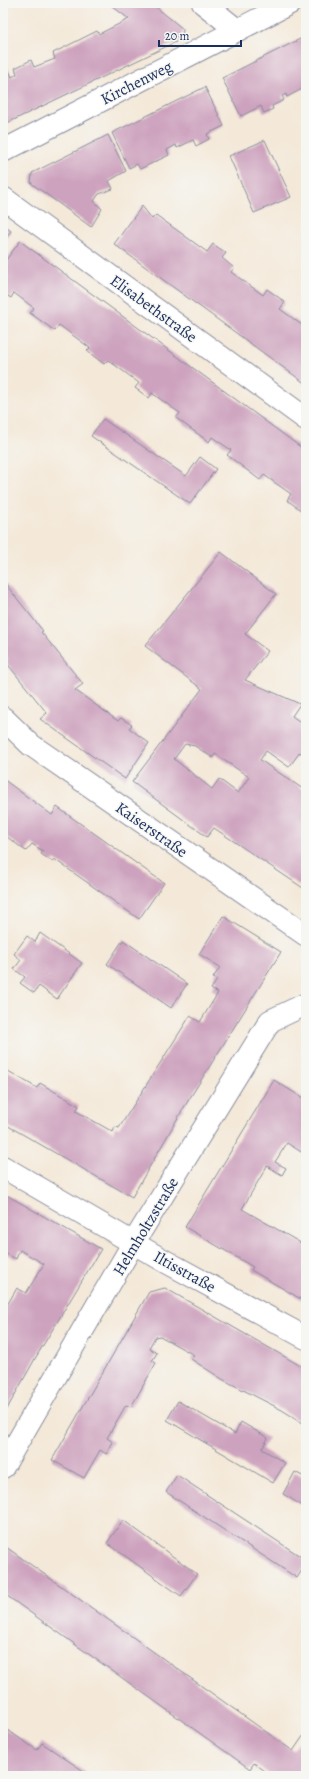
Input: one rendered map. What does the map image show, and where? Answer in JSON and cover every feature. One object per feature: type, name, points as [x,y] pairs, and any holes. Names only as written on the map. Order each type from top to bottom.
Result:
[{"type":"street","points":[[203,3],[237,30]]},
{"type":"street","name":"Kirchenweg","points":[[3,151],[290,3]]},
{"type":"street","name":"Elisabethstraße","points":[[3,198],[306,419]]},
{"type":"street","name":"Kaiserstraße","points":[[3,718],[31,745],[306,935]]},
{"type":"street","name":"Helmholtzstraße","points":[[3,1467],[134,1242],[270,1021],[306,1004]]},
{"type":"street","name":"Iltisstraße","points":[[3,1167],[161,1258],[306,1338]]},
{"type":"building","points":[[108,3],[151,3],[183,29],[182,39],[3,125],[3,69],[7,67],[12,77],[17,74],[15,68],[31,60],[34,67],[55,59],[53,53],[97,31],[99,34],[129,19]]},
{"type":"building","points":[[306,36],[306,92],[304,88],[287,97],[286,94],[282,96],[284,100],[272,106],[273,109],[264,113],[261,106],[241,116],[222,78]]},
{"type":"building","points":[[205,87],[224,126],[207,134],[209,139],[196,146],[193,140],[177,148],[176,145],[167,150],[169,155],[140,169],[137,164],[129,168],[112,133]]},
{"type":"building","points":[[108,135],[126,171],[109,181],[113,189],[99,194],[94,201],[102,209],[91,227],[31,183],[32,173]]},
{"type":"building","points":[[265,140],[291,197],[254,213],[229,156]]},
{"type":"building","points":[[142,206],[152,219],[156,215],[207,252],[213,244],[226,253],[222,258],[234,268],[231,272],[263,295],[267,289],[285,302],[280,309],[306,328],[306,384],[114,244]]},
{"type":"building","points":[[3,225],[11,231],[3,242]]},
{"type":"building","points":[[20,241],[306,451],[306,514],[287,500],[291,494],[264,475],[260,480],[227,455],[231,450],[212,437],[209,442],[176,418],[180,413],[152,393],[149,398],[135,388],[139,383],[108,360],[104,364],[87,351],[90,348],[59,325],[55,331],[30,313],[34,308],[14,293],[11,298],[3,293],[3,264]]},
{"type":"building","points":[[103,419],[186,476],[200,457],[216,469],[190,504],[91,436]]},
{"type":"building","points":[[221,552],[276,594],[245,634],[268,651],[245,680],[300,704],[292,716],[306,726],[306,753],[304,756],[300,752],[289,767],[266,751],[260,760],[306,791],[306,890],[214,828],[207,837],[132,782],[202,689],[145,646]],"holes":[[[185,744],[195,746],[213,758],[215,754],[249,777],[238,793],[219,779],[212,789],[174,759]]]},
{"type":"building","points":[[3,581],[43,631],[41,632],[83,684],[75,690],[118,721],[121,718],[132,725],[129,728],[149,743],[125,779],[40,719],[47,713],[5,661],[8,659],[3,653]]},
{"type":"building","points":[[3,779],[52,815],[57,807],[164,883],[139,919],[54,859],[53,862],[41,854],[43,851],[32,844],[26,851],[7,837],[3,841]]},
{"type":"building","points":[[223,916],[281,952],[183,1109],[132,1197],[3,1123],[3,1068],[37,1088],[40,1083],[79,1106],[76,1111],[113,1132],[115,1127],[119,1128],[190,1016],[200,1022],[218,993],[211,989],[217,980],[213,978],[220,967],[199,954]]},
{"type":"building","points":[[40,933],[82,963],[57,999],[39,986],[34,993],[20,983],[25,977],[14,969],[21,960],[14,954],[27,936],[35,942]]},
{"type":"building","points":[[123,940],[187,984],[171,1008],[107,964]]},
{"type":"building","points":[[274,1080],[306,1100],[306,1155],[287,1143],[275,1162],[286,1168],[282,1175],[267,1166],[242,1209],[306,1246],[306,1302],[251,1270],[253,1267],[185,1227]]},
{"type":"building","points":[[3,1193],[101,1249],[36,1357],[3,1416],[3,1312],[17,1288],[26,1293],[44,1264],[20,1250],[16,1259],[3,1252]]},
{"type":"building","points":[[165,1288],[306,1369],[306,1425],[282,1410],[222,1379],[191,1359],[194,1355],[160,1336],[155,1337],[149,1348],[157,1353],[152,1361],[156,1363],[131,1407],[126,1405],[107,1438],[113,1442],[106,1454],[100,1450],[84,1478],[52,1460],[149,1292]]},
{"type":"building","points":[[178,1401],[235,1434],[241,1422],[268,1438],[262,1449],[285,1463],[273,1483],[167,1420]]},
{"type":"building","points":[[295,1472],[306,1478],[306,1508],[283,1494]]},
{"type":"building","points":[[177,1475],[306,1560],[306,1564],[297,1578],[166,1492]]},
{"type":"building","points":[[123,1520],[197,1574],[181,1596],[107,1543]]},
{"type":"building","points":[[6,1547],[293,1751],[306,1732],[306,1776],[272,1776],[254,1763],[250,1769],[3,1593],[3,1551]]},
{"type":"building","points":[[3,1727],[37,1750],[42,1743],[88,1774],[88,1776],[3,1776]]}]
